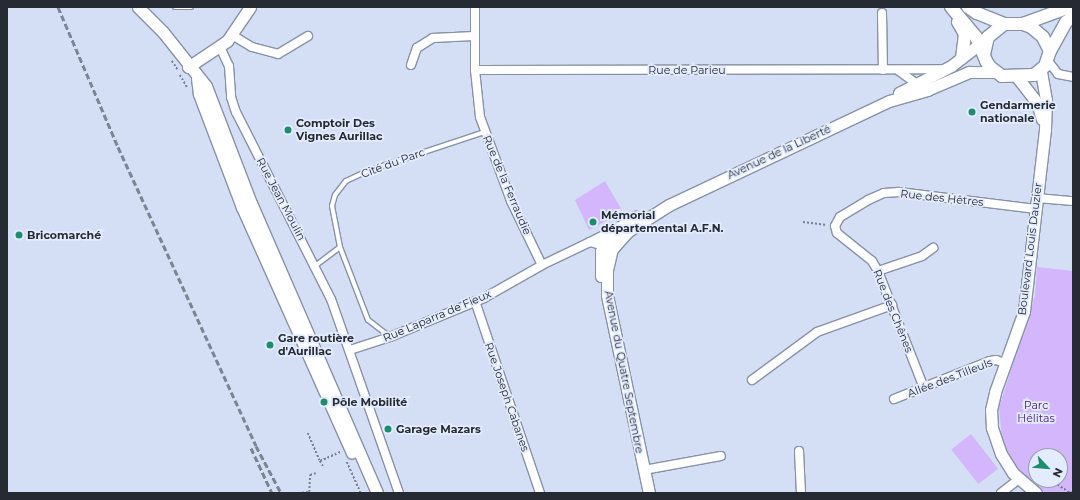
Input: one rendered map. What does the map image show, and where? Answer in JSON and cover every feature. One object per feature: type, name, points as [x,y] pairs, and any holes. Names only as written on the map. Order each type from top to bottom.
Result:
[{"type":"main road","points":[[951,7],[963,18],[984,45],[995,72],[1017,77],[1029,77],[1046,61],[1066,22],[1073,17]]},
{"type":"main road","points":[[951,7],[965,34],[962,58]]},
{"type":"main road","points":[[968,7],[976,13],[1004,24],[1023,24],[1070,7]]},
{"type":"main road","points":[[984,45],[1004,24]]},
{"type":"main road","points":[[1023,24],[1038,31],[1046,61]]},
{"type":"street","points":[[138,7],[162,32],[208,91],[250,203],[377,493]]},
{"type":"street","points":[[188,67],[220,47],[232,35],[250,7]]},
{"type":"street","name":"Rue de la Ferraudie","points":[[475,7],[475,70],[477,95],[484,132],[511,201],[542,265]]},
{"type":"street","points":[[882,13],[882,70]]},
{"type":"street","points":[[232,35],[252,47],[278,54],[308,36]]},
{"type":"street","points":[[411,65],[417,48],[433,38],[474,36]]},
{"type":"street","name":"Avenue de la Liberté","points":[[921,86],[984,45]]},
{"type":"street","name":"Rue Jean Moulin","points":[[220,47],[229,66],[231,97],[236,112],[315,266],[350,350],[399,493]]},
{"type":"street","points":[[1046,61],[1058,74],[1073,77]]},
{"type":"street","name":"Boulevard Louis Dauzier","points":[[1036,493],[1019,479],[1001,454],[992,428],[991,410],[1005,363],[1024,311],[1045,129],[1046,61]]},
{"type":"street","name":"Rue de Parieu","points":[[475,70],[899,71],[945,69]]},
{"type":"street","points":[[899,71],[921,86]]},
{"type":"street","name":"Avenue de la Liberté","points":[[608,247],[628,231],[669,205],[921,86],[962,73],[995,72]]},
{"type":"street","name":"Boulevard Louis Dauzier","points":[[1017,77],[1037,103],[1045,129]]},
{"type":"street","points":[[197,78],[199,94],[242,207],[370,493]]},
{"type":"street","name":"Rue des Hêtres","points":[[835,226],[840,217],[884,193],[916,193],[1036,203],[1073,201]]},
{"type":"street","name":"Avenue de la Liberté","points":[[542,265],[590,242],[656,207],[669,205]]},
{"type":"street","name":"Avenue de la Liberté","points":[[608,247],[617,228],[628,222]]},
{"type":"street","name":"Rue des Chênes","points":[[835,226],[837,233],[872,261],[878,271],[924,388]]},
{"type":"street","points":[[590,242],[608,247]]},
{"type":"street","name":"Avenue du Quatre Septembre","points":[[608,247],[607,295],[649,493]]},
{"type":"street","points":[[878,271],[922,256],[934,248]]},
{"type":"street","name":"Rue Laparra de Fieux","points":[[350,350],[390,336],[475,301],[542,265]]},
{"type":"street","name":"Rue Joseph Cabanes","points":[[475,301],[540,493]]},
{"type":"street","points":[[752,380],[817,332],[892,305]]},
{"type":"street","name":"Allée des Tilleuls","points":[[894,399],[990,361],[996,360],[1005,363]]},
{"type":"street","points":[[799,451],[801,493]]},
{"type":"street","points":[[644,470],[721,456]]},
{"type":"street","points":[[1001,493],[1019,479]]},
{"type":"lane","points":[[174,7],[191,7]]},
{"type":"lane","name":"Cité du Parc","points":[[390,336],[368,320],[340,247],[332,206],[335,195],[346,181],[367,171],[484,132]]},
{"type":"lane","points":[[315,266],[340,247]]},
{"type":"path","points":[[803,222],[835,226]]},
{"type":"path","points":[[308,433],[323,466]]},
{"type":"path","points":[[320,461],[342,451]]},
{"type":"path","points":[[298,493],[309,492],[310,475],[316,473]]},
{"type":"path","points":[[1063,488],[1070,493],[1073,492]]},
{"type":"green space","points":[[605,181],[623,212],[589,230],[575,200]]},
{"type":"green space","name":"Parc Hélitas","points":[[1037,267],[1073,271],[1073,493],[1046,493],[1039,488],[1068,488],[1068,448],[1028,448],[1028,478],[1015,466],[1002,440],[999,407],[1035,296]]},
{"type":"green space","points":[[971,434],[998,469],[978,484],[951,449]]},
{"type":"railway","points":[[58,7],[118,147],[256,446],[281,493]]},
{"type":"railway","points":[[251,448],[272,493]]},
{"type":"place","name":"Gendarmerie nationale","points":[[972,112]]},
{"type":"place","name":"Comptoir Des Vignes Aurillac","points":[[288,130]]},
{"type":"place","name":"Mémorial départemental A.F.N.","points":[[593,222]]},
{"type":"place","name":"Bricomarché","points":[[19,235]]},
{"type":"place","name":"Gare routière d'Aurillac","points":[[270,345]]},
{"type":"place","name":"Pôle Mobilité","points":[[324,402]]},
{"type":"place","name":"Garage Mazars","points":[[388,429]]}]
